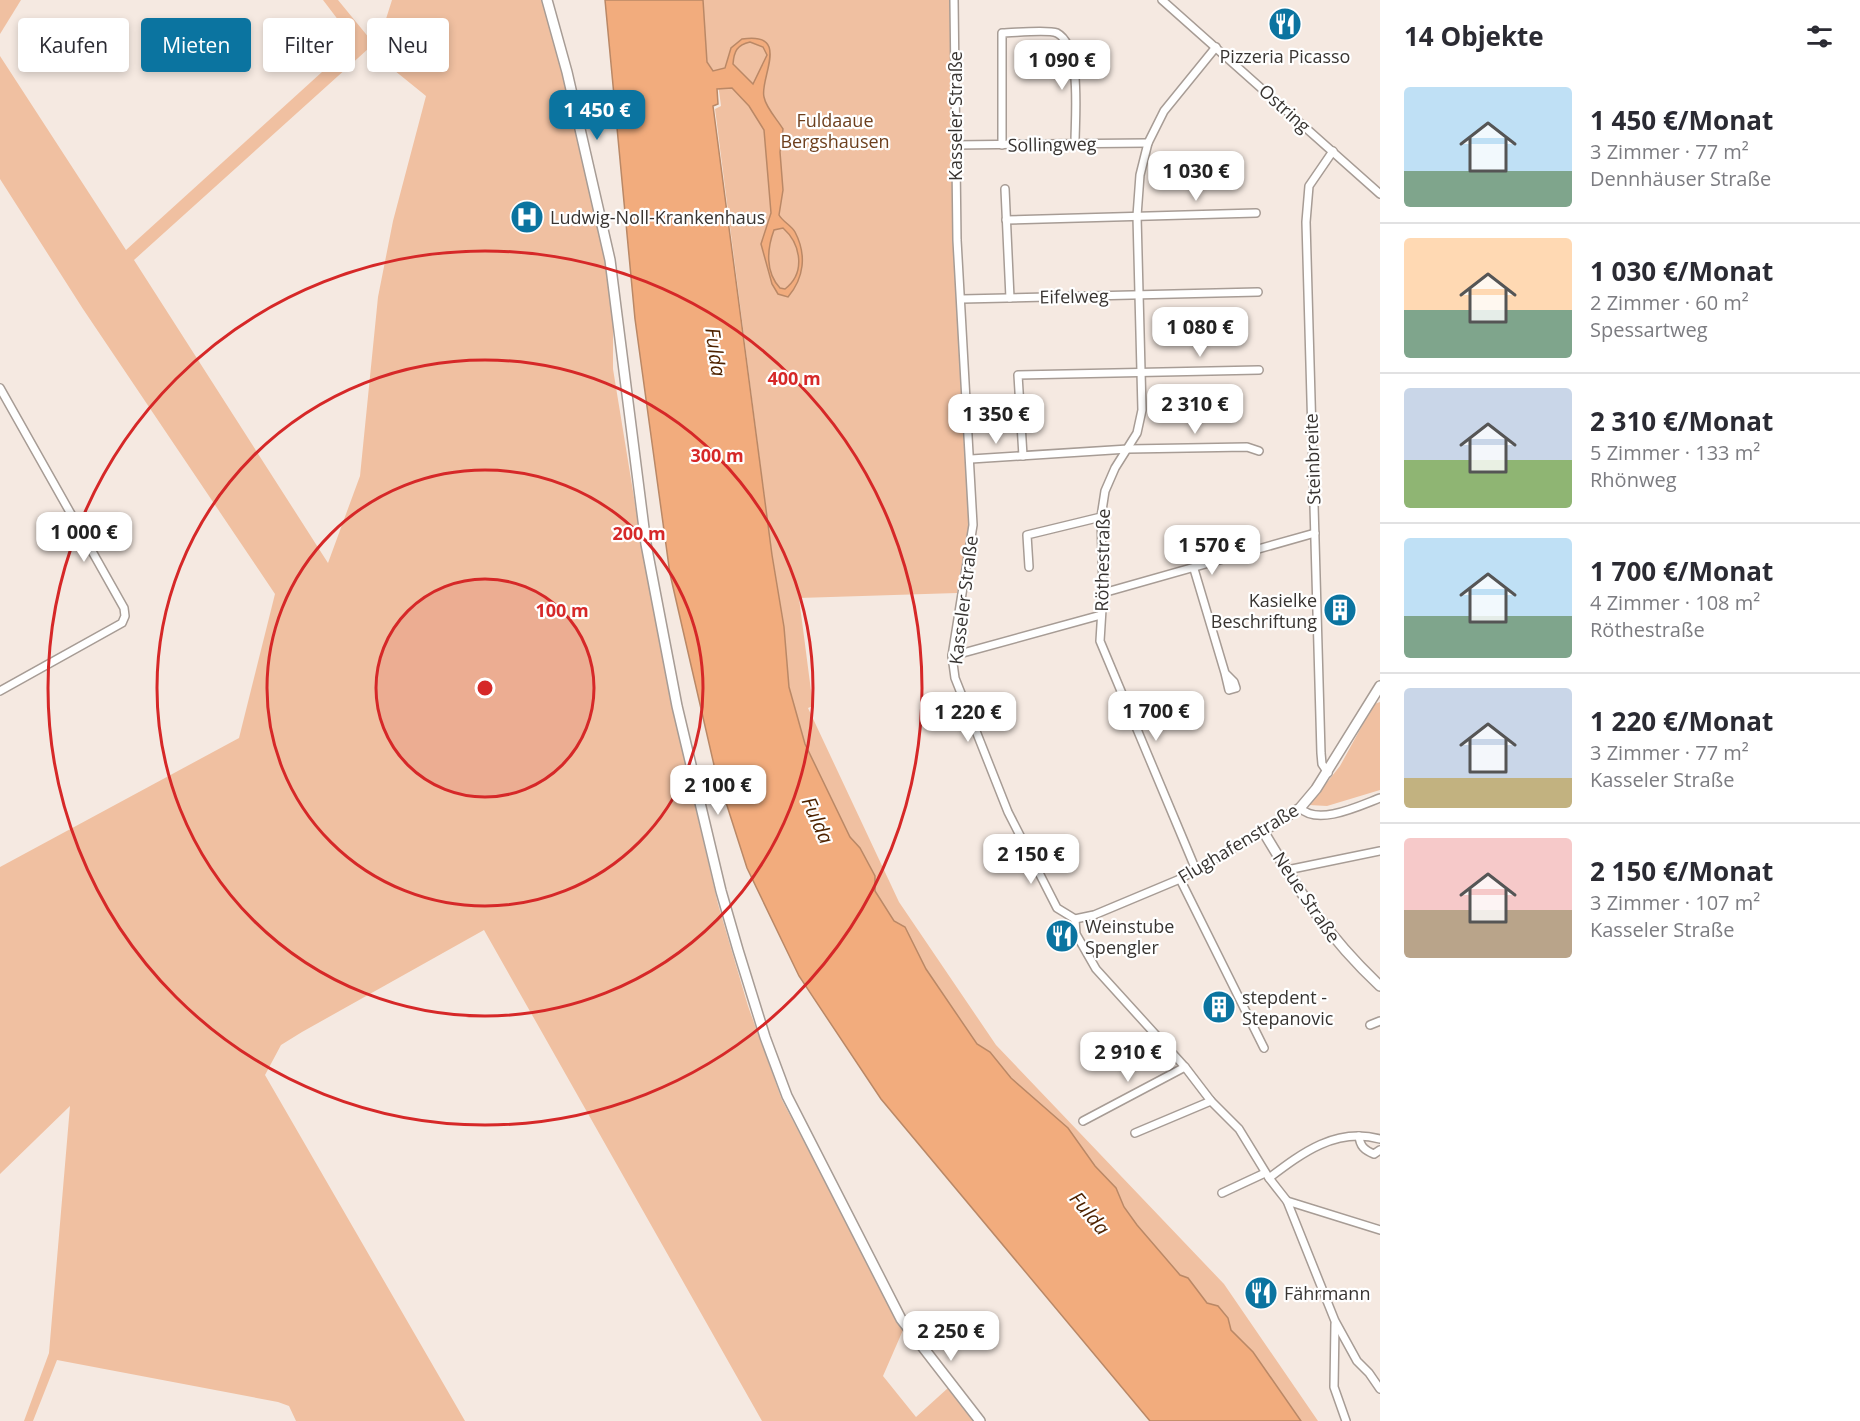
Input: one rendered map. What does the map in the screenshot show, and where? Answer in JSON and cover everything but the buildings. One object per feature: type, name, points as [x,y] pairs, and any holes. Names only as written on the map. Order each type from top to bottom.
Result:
[{"type":"street","points":[[547,0],[567,72],[616,289],[621,361],[646,544],[677,706],[721,891],[765,1037],[787,1096],[901,1319],[980,1421]]},
{"type":"street","name":"Kasseler Straße","points":[[954,0],[959,270],[971,459],[972,536],[952,656],[955,678],[1008,812],[1057,908],[1075,920]]},
{"type":"street","name":"Ostring","points":[[1162,0],[1379,191]]},
{"type":"street","points":[[1002,145],[1002,33],[1055,32],[1066,40],[1073,55],[1075,143]]},
{"type":"street","name":"Röthestraße","points":[[1197,870],[1100,641],[1103,593],[1101,518],[1105,491],[1137,433],[1142,410],[1137,216],[1140,175],[1148,143],[1164,111],[1216,47]]},
{"type":"street","name":"Sollingweg","points":[[955,145],[1148,143]]},
{"type":"street","name":"Steinbreite","points":[[1328,773],[1322,764],[1321,753],[1307,202],[1309,186],[1333,151]]},
{"type":"street","points":[[1005,189],[1010,298]]},
{"type":"street","points":[[1006,220],[1256,213]]},
{"type":"street","name":"Eifelweg","points":[[962,299],[1258,292]]},
{"type":"street","points":[[1023,456],[1018,375],[1259,370]]},
{"type":"street","points":[[0,387],[124,608],[125,616],[122,623],[0,691]]},
{"type":"street","points":[[971,459],[1128,448],[1247,447],[1259,450]]},
{"type":"street","points":[[1029,567],[1027,535],[1101,518]]},
{"type":"street","points":[[1103,593],[1315,533]]},
{"type":"street","points":[[1194,569],[1225,673]]},
{"type":"street","points":[[952,656],[1101,615]]},
{"type":"street","name":"Flughafenstraße","points":[[1075,920],[1094,915],[1180,879],[1300,808],[1328,773],[1380,686]]},
{"type":"street","points":[[1300,808],[1308,814],[1324,814],[1380,798]]},
{"type":"street","name":"Neue Straße","points":[[1263,831],[1314,915],[1335,941],[1380,986]]},
{"type":"street","points":[[1287,870],[1380,851]]},
{"type":"street","points":[[1180,879],[1264,1048]]},
{"type":"street","points":[[1075,920],[1076,934],[1093,964],[1185,1067],[1211,1101],[1239,1129],[1267,1175],[1287,1201],[1335,1322],[1357,1361],[1380,1389]]},
{"type":"street","points":[[1370,1025],[1380,1021]]},
{"type":"street","points":[[1083,1121],[1185,1067]]},
{"type":"street","points":[[1135,1133],[1211,1101]]},
{"type":"street","points":[[1359,1136],[1362,1147],[1369,1152],[1374,1154],[1380,1150]]},
{"type":"street","points":[[1222,1193],[1267,1175],[1319,1143],[1359,1136],[1380,1139]]},
{"type":"street","points":[[1287,1201],[1380,1230]]},
{"type":"street","points":[[1335,1322],[1334,1387],[1346,1421]]},
{"type":"green space","points":[[0,0],[21,0],[0,34]]},
{"type":"green space","points":[[323,0],[338,0],[353,18],[337,18]]},
{"type":"green space","points":[[392,0],[543,0],[564,72],[613,290],[613,369],[647,577],[670,699],[718,904],[748,1006],[782,1100],[903,1330],[883,1376],[916,1417],[948,1388],[974,1421],[762,1421],[484,930],[281,1045],[265,1075],[465,1421],[296,1421],[289,1406],[278,1402],[57,1360],[33,1421],[24,1421],[49,1353],[70,1106],[0,1174],[0,867],[239,738],[275,594],[83,309],[0,179],[0,56],[126,250],[322,72],[342,72],[134,260],[328,563],[360,476],[378,297],[393,221],[426,96],[396,72],[449,72],[449,18],[386,18]]},
{"type":"green space","name":"Fuldaaue Bergshausen","points":[[703,0],[950,0],[953,209],[970,517],[957,593],[799,598],[813,706],[808,708],[899,902],[996,1045],[1224,1284],[1318,1421],[1301,1421],[1253,1352],[1231,1330],[1228,1318],[1218,1306],[1207,1303],[1188,1278],[1180,1275],[1137,1225],[1124,1207],[1116,1188],[1095,1166],[1068,1128],[1011,1078],[990,1052],[977,1044],[926,969],[905,928],[894,922],[875,891],[875,876],[860,849],[850,837],[805,744],[789,687],[784,627],[772,555],[715,109],[721,106],[719,88],[716,77],[707,62]]},
{"type":"green space","points":[[355,21],[367,35],[367,50],[355,61],[355,42]]},
{"type":"green space","points":[[1380,702],[1380,790],[1327,806],[1309,805],[1340,766],[1374,704]]},
{"type":"water","name":"Fulda","points":[[605,0],[703,0],[707,62],[713,71],[725,68],[731,48],[742,39],[757,38],[766,42],[770,49],[764,97],[769,109],[783,129],[780,152],[783,190],[779,215],[795,232],[801,249],[802,266],[798,282],[788,297],[778,294],[772,284],[761,244],[771,213],[764,130],[749,106],[732,88],[717,89],[718,104],[713,106],[772,555],[784,627],[789,687],[805,744],[850,837],[860,848],[875,876],[875,891],[894,921],[905,927],[926,969],[977,1044],[990,1052],[1011,1078],[1068,1128],[1095,1166],[1116,1188],[1124,1207],[1137,1225],[1180,1275],[1188,1278],[1207,1303],[1218,1306],[1228,1318],[1231,1330],[1253,1352],[1301,1421],[1150,1421],[881,1099],[799,976],[747,868],[714,765],[670,574],[635,319]],"holes":[[[750,42],[763,47],[767,55],[753,84],[733,64],[737,49]],[[783,228],[794,242],[799,258],[796,275],[785,289],[780,288],[775,282],[769,260],[774,230]]]},
{"type":"place","name":"Pizzeria Picasso","points":[[1285,24]]},
{"type":"place","name":"Ludwig-Noll-Krankenhaus","points":[[527,217]]},
{"type":"place","name":"Kasielke Beschriftung","points":[[1340,610]]},
{"type":"place","name":"Weinstube Spengler","points":[[1062,936]]},
{"type":"place","name":"stepdent - Stepanovic","points":[[1219,1007]]},
{"type":"place","name":"Fährmann","points":[[1261,1293]]}]
